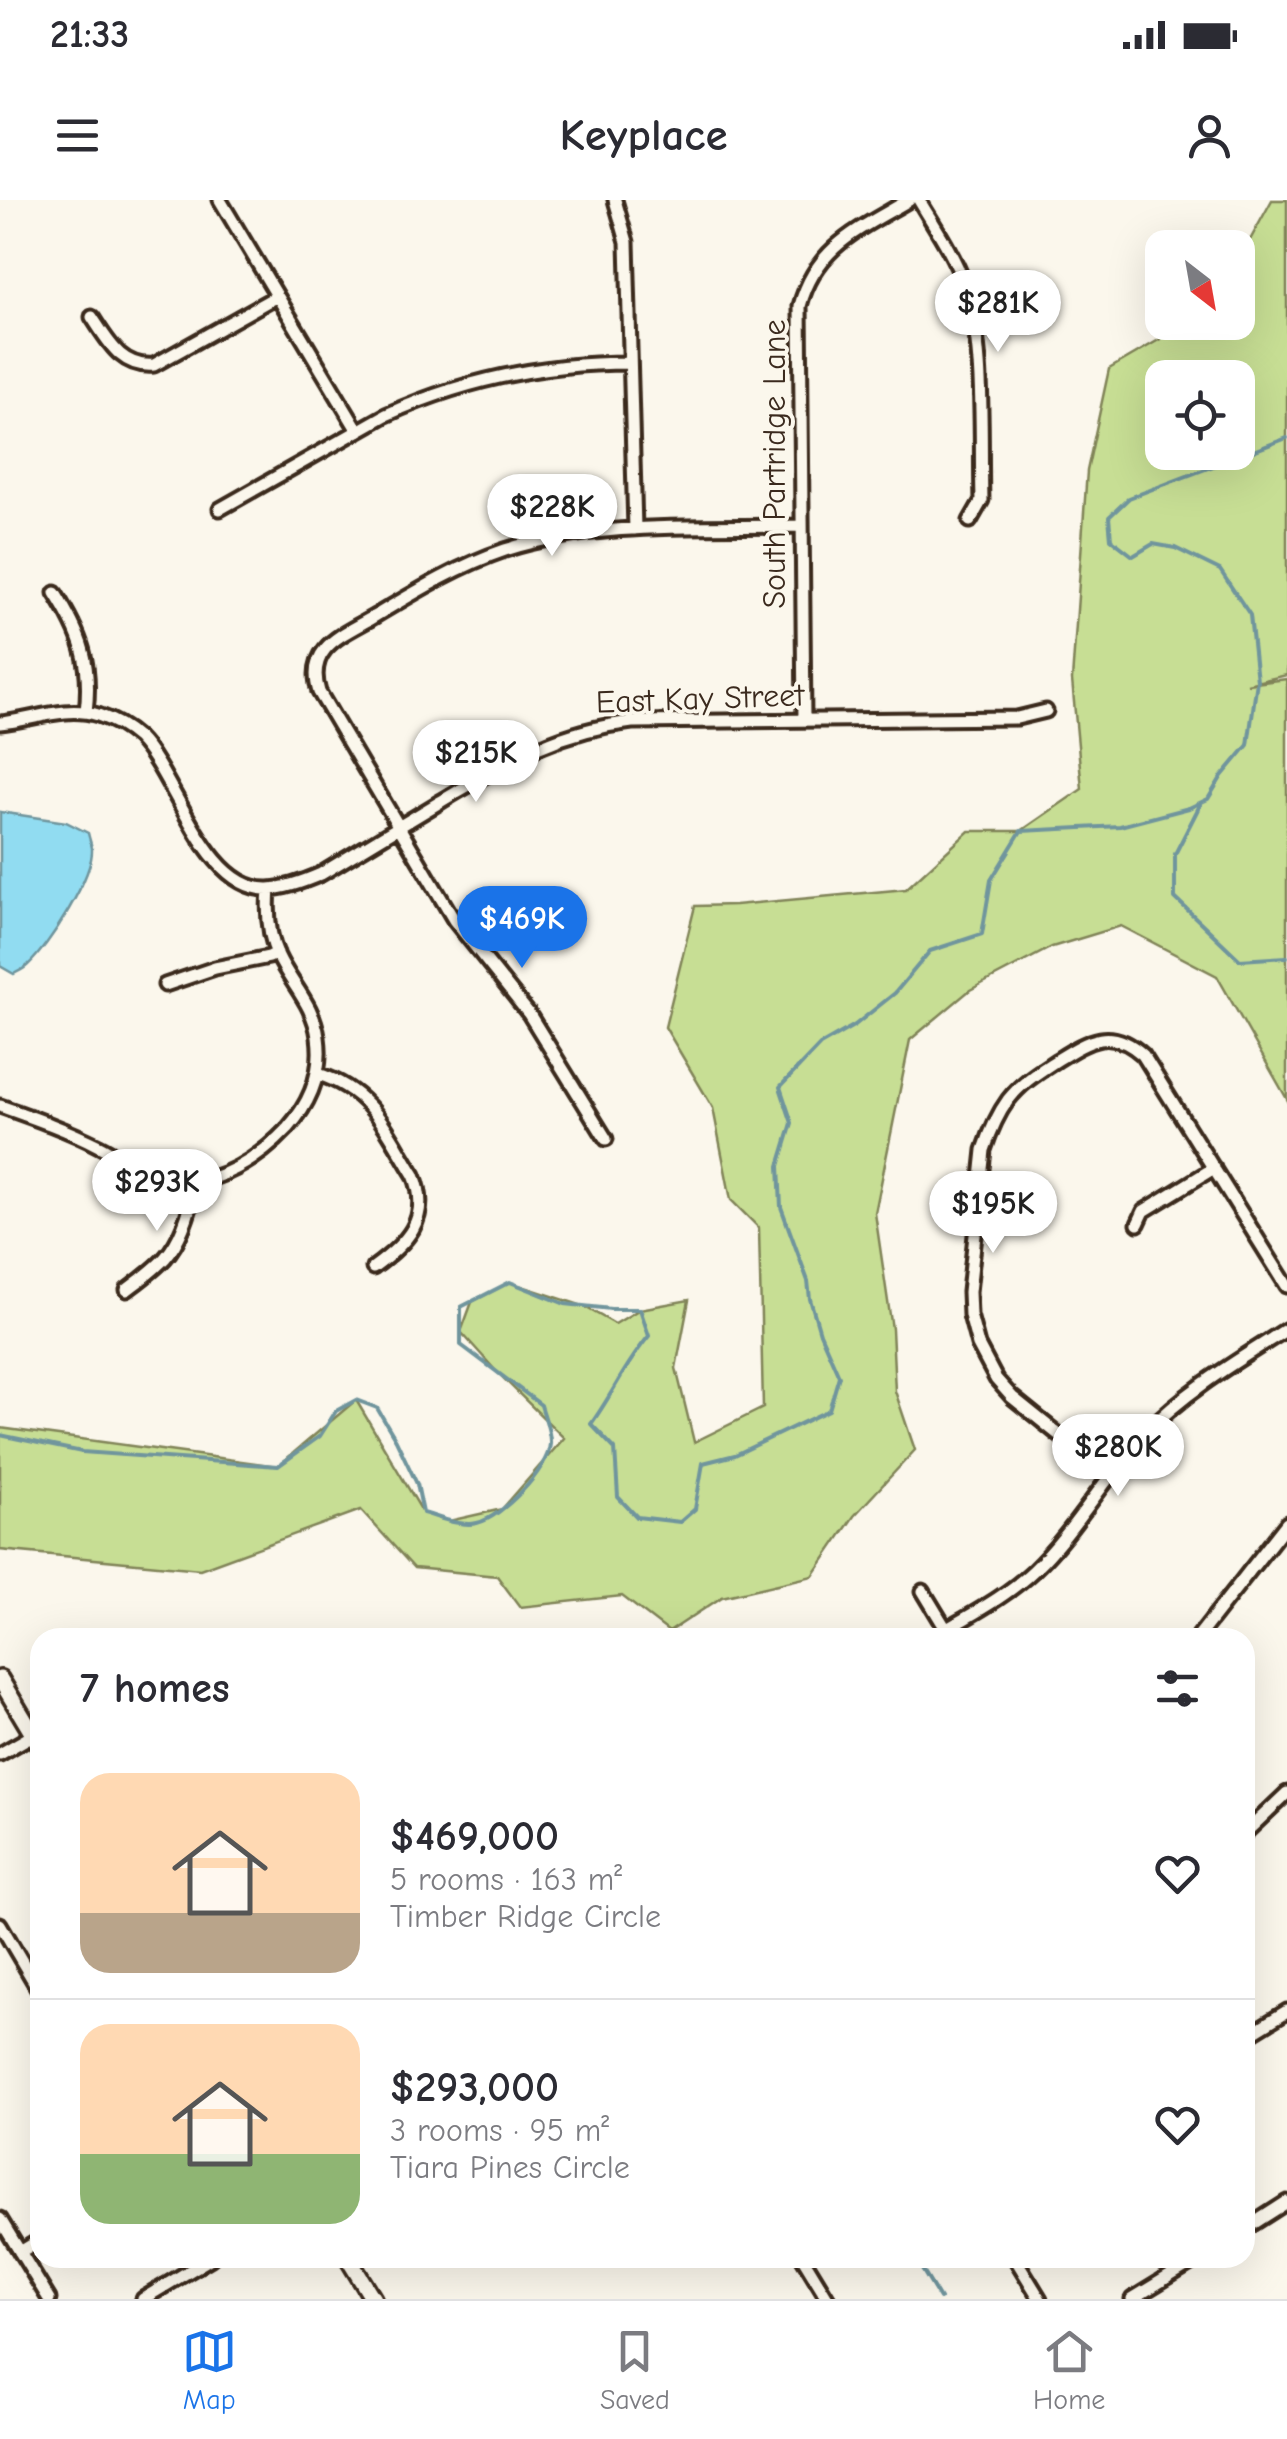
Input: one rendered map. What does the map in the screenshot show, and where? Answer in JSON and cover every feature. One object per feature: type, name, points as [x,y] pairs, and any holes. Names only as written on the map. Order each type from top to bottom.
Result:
[{"type":"main road","points":[[0,1679],[30,1729]]},
{"type":"main road","points":[[354,2268],[373,2299]]},
{"type":"street","points":[[220,200],[358,431]]},
{"type":"street","points":[[615,200],[626,242],[635,530]]},
{"type":"street","name":"South Partridge Lane","points":[[804,720],[798,322],[804,290],[816,266],[835,246],[909,200]]},
{"type":"street","points":[[919,200],[963,281],[974,326],[982,500],[970,521]]},
{"type":"street","points":[[92,317],[119,355],[137,365],[154,365],[277,296]]},
{"type":"street","points":[[220,509],[410,405],[481,382],[557,366],[630,362]]},
{"type":"street","points":[[606,1139],[529,1014],[454,920],[398,828],[319,692],[318,659],[332,642],[432,582],[504,551],[561,536],[605,530],[801,526]]},
{"type":"street","points":[[56,593],[86,658],[86,712]]},
{"type":"street","points":[[0,723],[69,711],[86,712],[114,722],[140,740],[217,863],[240,880],[268,889],[269,927],[276,953],[314,1018],[320,1052],[318,1074],[304,1106],[278,1138],[243,1166],[196,1182],[178,1183],[152,1176],[100,1146],[0,1106]]},
{"type":"street","name":"East Kay Street","points":[[268,889],[321,874],[513,758],[582,730],[632,722],[1016,718],[1046,711]]},
{"type":"street","points":[[165,986],[215,968],[276,953]]},
{"type":"street","points":[[1110,1476],[1012,1397],[996,1379],[978,1345],[970,1315],[968,1292],[984,1150],[1002,1109],[1028,1079],[1084,1043],[1106,1038],[1134,1047],[1287,1286]]},
{"type":"street","points":[[318,1074],[346,1085],[370,1105],[419,1187],[414,1229],[394,1253],[373,1268]]},
{"type":"street","points":[[1138,1224],[1144,1211],[1214,1168]]},
{"type":"street","points":[[127,1290],[166,1258],[185,1223],[196,1182]]},
{"type":"street","points":[[948,1628],[1033,1572],[1144,1434],[1172,1408],[1287,1328]]},
{"type":"street","points":[[1204,1628],[1287,1523]]},
{"type":"street","points":[[923,1591],[945,1628]]},
{"type":"street","points":[[0,1754],[30,1743]]},
{"type":"street","points":[[1255,1823],[1287,1793]]},
{"type":"street","points":[[0,1924],[30,1975]]},
{"type":"street","points":[[1255,2031],[1287,2011]]},
{"type":"street","points":[[1255,2222],[1287,2202]]},
{"type":"street","points":[[0,2219],[48,2299]]},
{"type":"street","points":[[20,2252],[30,2246]]},
{"type":"street","points":[[143,2299],[194,2268]]},
{"type":"street","points":[[809,2268],[828,2299]]},
{"type":"street","points":[[1021,2268],[1040,2299]]},
{"type":"street","points":[[1132,2299],[1183,2268]]},
{"type":"green space","points":[[1272,200],[1287,200],[1287,675],[1247,684],[1287,679],[1287,1099],[1217,976],[1121,926],[1052,947],[970,990],[910,1040],[875,1213],[892,1329],[895,1391],[915,1450],[854,1516],[813,1576],[722,1597],[675,1628],[664,1628],[622,1596],[520,1607],[497,1576],[414,1568],[361,1510],[200,1569],[0,1550],[0,1428],[278,1466],[356,1400],[423,1513],[449,1521],[502,1509],[564,1438],[461,1332],[472,1302],[510,1282],[583,1306],[615,1324],[640,1309],[689,1300],[676,1368],[694,1442],[763,1408],[759,1228],[731,1200],[713,1108],[665,1027],[695,906],[906,889],[969,831],[1021,831],[1082,789],[1072,680],[1087,471],[1109,369],[1159,340],[1255,340],[1255,231]]},
{"type":"water","points":[[0,812],[66,822],[88,833],[92,848],[86,876],[58,927],[37,956],[14,974],[0,966]]},
{"type":"waterway","points":[[0,1435],[82,1452],[278,1466],[320,1436],[336,1411],[356,1400],[377,1408],[396,1440],[417,1484],[423,1513],[456,1523],[477,1523],[499,1512],[522,1491],[541,1466],[550,1444],[541,1405],[461,1345],[461,1307],[510,1282],[565,1304],[640,1309],[649,1336],[591,1424],[615,1449],[618,1497],[637,1517],[680,1522],[695,1509],[703,1463],[735,1455],[829,1410],[839,1376],[820,1333],[808,1281],[781,1207],[779,1166],[792,1123],[780,1087],[820,1045],[855,1025],[895,993],[930,951],[982,934],[991,880],[1021,831],[1120,826],[1189,808],[1208,799],[1248,745],[1257,681],[1250,615],[1220,570],[1175,548],[1153,544],[1133,556],[1111,539],[1109,517],[1129,498],[1287,438]]},
{"type":"waterway","points":[[1200,805],[1175,854],[1175,898],[1240,960],[1287,957]]},
{"type":"waterway","points":[[921,2268],[940,2299]]}]
